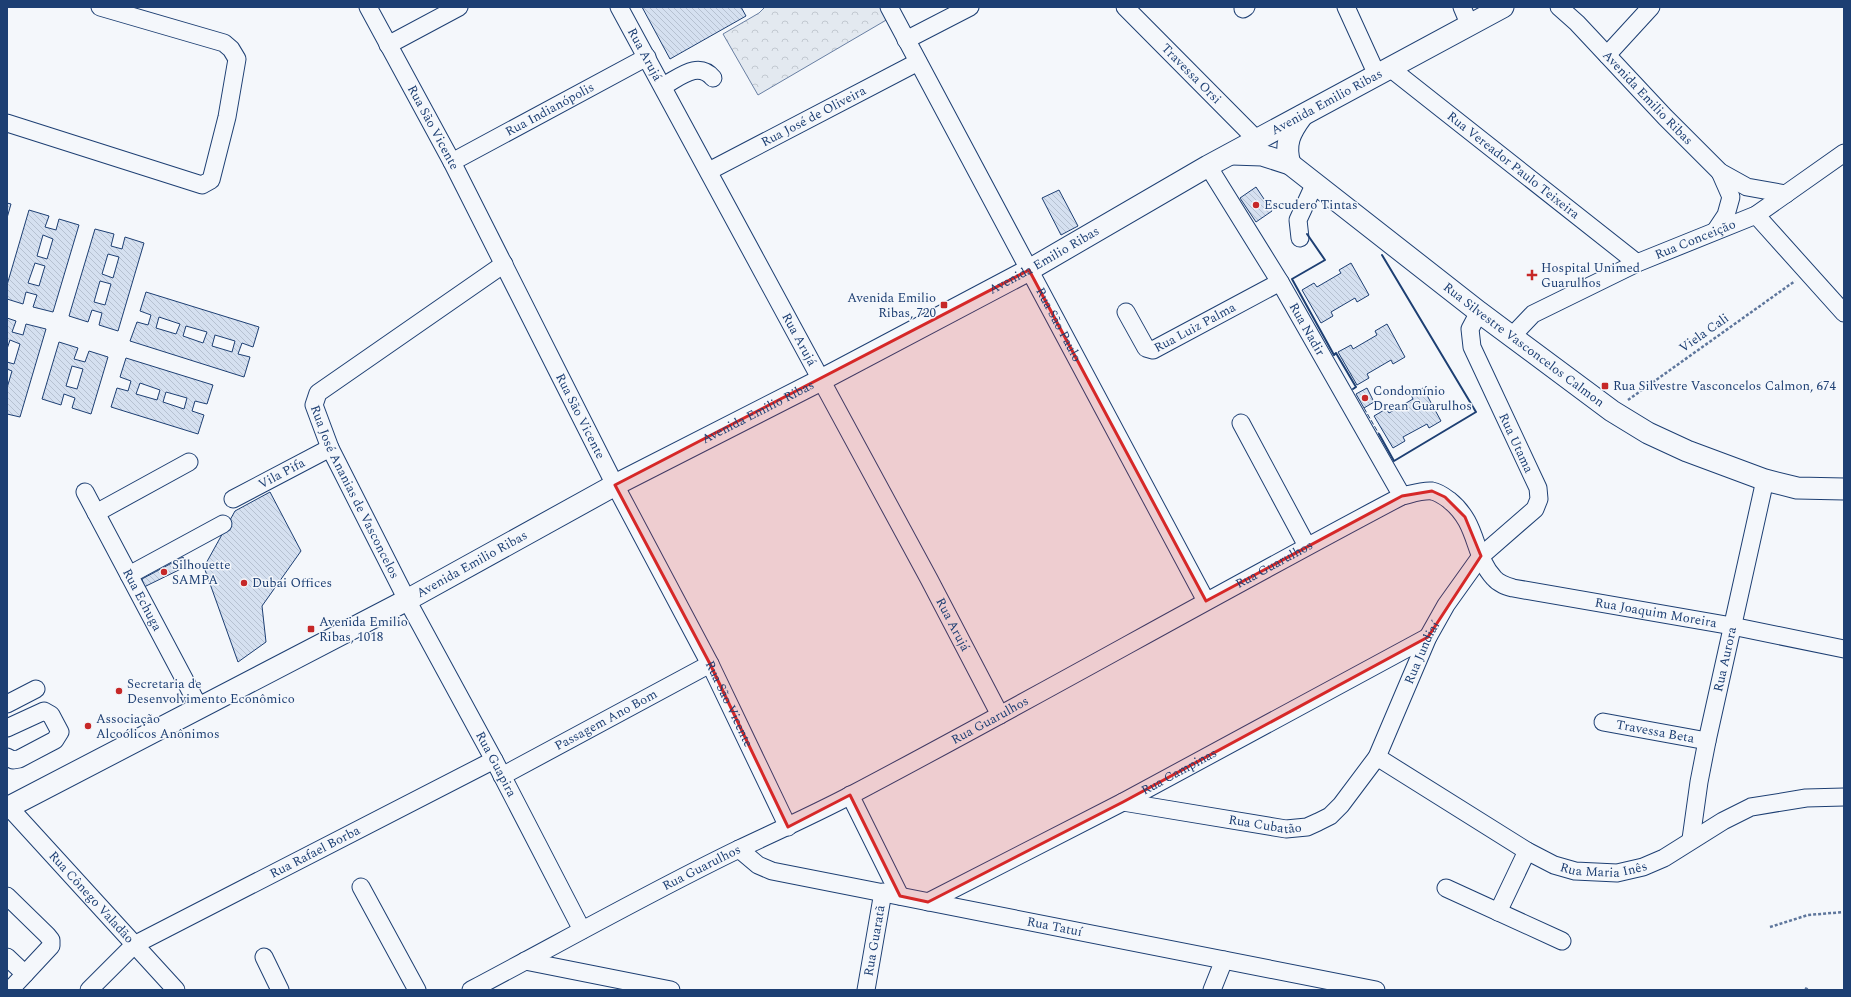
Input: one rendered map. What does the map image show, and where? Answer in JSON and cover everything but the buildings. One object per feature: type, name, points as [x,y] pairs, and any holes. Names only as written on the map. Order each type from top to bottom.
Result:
[{"type":"main road","name":"Avenida Emilio Ribas","points":[[7,806],[407,600],[615,485],[821,380],[1029,270],[1208,166],[1383,71],[1466,16],[1503,7]]},
{"type":"main road","points":[[1290,164],[1287,147],[1289,137],[1304,114]]},
{"type":"main road","name":"Rua Silvestre Vasconcelos Calmon","points":[[1229,155],[1262,154],[1290,164],[1479,312],[1612,410],[1648,433],[1687,452],[1765,480],[1798,488],[1844,489]]},
{"type":"street","points":[[7,123],[202,185],[211,180],[227,117],[237,59],[236,54],[224,43],[100,7]]},
{"type":"street","name":"Rua São Vicente","points":[[368,7],[452,162],[615,485],[710,664],[788,827]]},
{"type":"street","points":[[388,45],[459,7]]},
{"type":"street","name":"Rua Arujá","points":[[619,7],[709,171],[1000,715]]},
{"type":"street","name":"Rua São Paulo","points":[[889,7],[1206,600]]},
{"type":"street","points":[[906,40],[970,7]]},
{"type":"street","name":"Travessa Orsi","points":[[1125,7],[1257,140]]},
{"type":"street","points":[[1346,7],[1383,71]]},
{"type":"street","name":"Avenida Emilio Ribas","points":[[1558,7],[1577,23],[1720,172],[1747,187],[1786,194]]},
{"type":"street","points":[[1607,55],[1651,7]]},
{"type":"street","name":"Rua Indianópolis","points":[[452,162],[647,57]]},
{"type":"street","name":"Rua José de Oliveira","points":[[709,171],[918,62]]},
{"type":"street","points":[[663,86],[693,70],[701,69],[707,71],[713,78]]},
{"type":"street","name":"Rua Vereador Paulo Teixeira","points":[[1383,71],[1638,263]]},
{"type":"street","points":[[1844,153],[1756,215],[1844,313]]},
{"type":"street","name":"Rua Nadir","points":[[1208,166],[1280,282],[1402,496]]},
{"type":"street","name":"Avenida Emilio Ribas","points":[[1716,230],[1726,215],[1731,197],[1720,172]]},
{"type":"street","points":[[1300,238],[1298,220],[1315,183]]},
{"type":"street","name":"Rua Conceição","points":[[1512,336],[1533,314],[1638,263],[1756,215]]},
{"type":"street","name":"Rua José Ananias de Vasconcelos","points":[[407,600],[330,448],[314,405],[318,393],[504,264]]},
{"type":"street","name":"Rua Luiz Palma","points":[[1126,312],[1146,348],[1153,350],[1280,282]]},
{"type":"street","name":"Rua Utama","points":[[1479,312],[1470,328],[1472,347],[1538,488],[1538,499],[1535,509],[1481,556]]},
{"type":"street","points":[[1241,423],[1306,546]]},
{"type":"street","name":"Vila Pifa","points":[[233,499],[330,448]]},
{"type":"street","points":[[96,513],[190,462]]},
{"type":"street","name":"Rua Aurora","points":[[1691,839],[1699,782],[1707,741],[1765,480]]},
{"type":"street","name":"Rua Guarulhos","points":[[472,990],[582,930],[739,849],[788,827],[850,795],[1000,715],[1206,600],[1402,496],[1432,491],[1445,497],[1465,517],[1472,530],[1481,556]]},
{"type":"street","name":"Rua Echuga","points":[[85,492],[199,707]]},
{"type":"street","points":[[129,575],[223,524]]},
{"type":"street","name":"Rua Joaquim Moreira","points":[[1481,556],[1494,578],[1501,584],[1513,588],[1732,626],[1844,649]]},
{"type":"street","name":"Rua Jundiaí","points":[[1377,757],[1428,637],[1446,605],[1481,556]]},
{"type":"street","name":"Rua Guapira","points":[[407,600],[494,760],[582,930]]},
{"type":"street","name":"Rua Campinas","points":[[928,902],[1123,802],[1428,637]]},
{"type":"street","name":"Passagem Ano Bom","points":[[502,776],[710,664]]},
{"type":"street","points":[[7,704],[36,689]]},
{"type":"street","points":[[7,728],[44,711],[50,715],[60,732],[55,740],[19,759],[13,760],[7,757]]},
{"type":"street","name":"Travessa Beta","points":[[1603,722],[1707,741]]},
{"type":"street","name":"Rua Cubatão","points":[[1123,802],[1286,829],[1307,827],[1330,816],[1341,805],[1377,757]]},
{"type":"street","name":"Rua Maria Inês","points":[[1377,757],[1527,852],[1554,865],[1574,871],[1617,873],[1643,866],[1664,858],[1691,839],[1750,808],[1806,798],[1844,797]]},
{"type":"street","name":"Rua Rafael Borba","points":[[89,990],[134,945],[494,760]]},
{"type":"street","points":[[850,795],[892,894]]},
{"type":"street","name":"Rua Cônego Valadão","points":[[7,806],[176,990]]},
{"type":"street","name":"Rua Tatuí","points":[[739,849],[758,865],[772,871],[1376,990]]},
{"type":"street","points":[[1498,912],[1527,852]]},
{"type":"street","points":[[361,887],[417,990]]},
{"type":"street","points":[[1446,888],[1562,941]]},
{"type":"street","name":"Rua Guaratã","points":[[866,990],[892,894]]},
{"type":"street","points":[[9,902],[51,940],[51,946],[48,951],[10,990]]},
{"type":"street","points":[[7,957],[25,974]]},
{"type":"street","points":[[264,957],[280,990]]},
{"type":"street","points":[[1212,990],[1224,960]]},
{"type":"street","points":[[525,961],[671,990]]},
{"type":"path","name":"Viela Cali","points":[[1612,410],[1807,272]]},
{"type":"path","points":[[1770,927],[1808,915],[1844,912]]},
{"type":"path","points":[[1805,988],[1809,990]]},
{"type":"highlighted area","points":[[1029,270],[1206,601],[1402,496],[1432,491],[1445,497],[1465,517],[1481,556],[1428,637],[1123,802],[928,902],[900,896],[850,795],[788,827],[710,664],[615,485]]},
{"type":"green space","points":[[765,7],[881,7],[888,19],[758,95],[723,34],[759,13]]},
{"type":"fence","points":[[1364,408],[1379,434]]},
{"type":"wall","points":[[1307,234],[1325,260],[1292,279],[1334,355],[1336,353],[1356,387],[1353,389]]},
{"type":"wall","points":[[1379,434],[1394,461],[1476,412],[1382,255]]},
{"type":"place","name":"Escudero Tintas","points":[[1256,205]]},
{"type":"place","name":"Hospital Unimed Guarulhos","points":[[1532,275]]},
{"type":"place","name":"Avenida Emilio Ribas, 720","points":[[944,305]]},
{"type":"place","name":"Rua Silvestre Vasconcelos Calmon, 674","points":[[1605,386]]},
{"type":"place","name":"Condomínio Drean Guarulhos","points":[[1365,398]]},
{"type":"place","name":"Silhouette SAMPA","points":[[164,572]]},
{"type":"place","name":"Dubai Offices","points":[[244,583]]},
{"type":"place","name":"Avenida Emilio Ribas, 1018","points":[[311,629]]},
{"type":"place","name":"Secretaria de Desenvolvimento Econômico","points":[[119,691]]},
{"type":"place","name":"Associação Alcoólicos Anônimos","points":[[88,726]]}]
